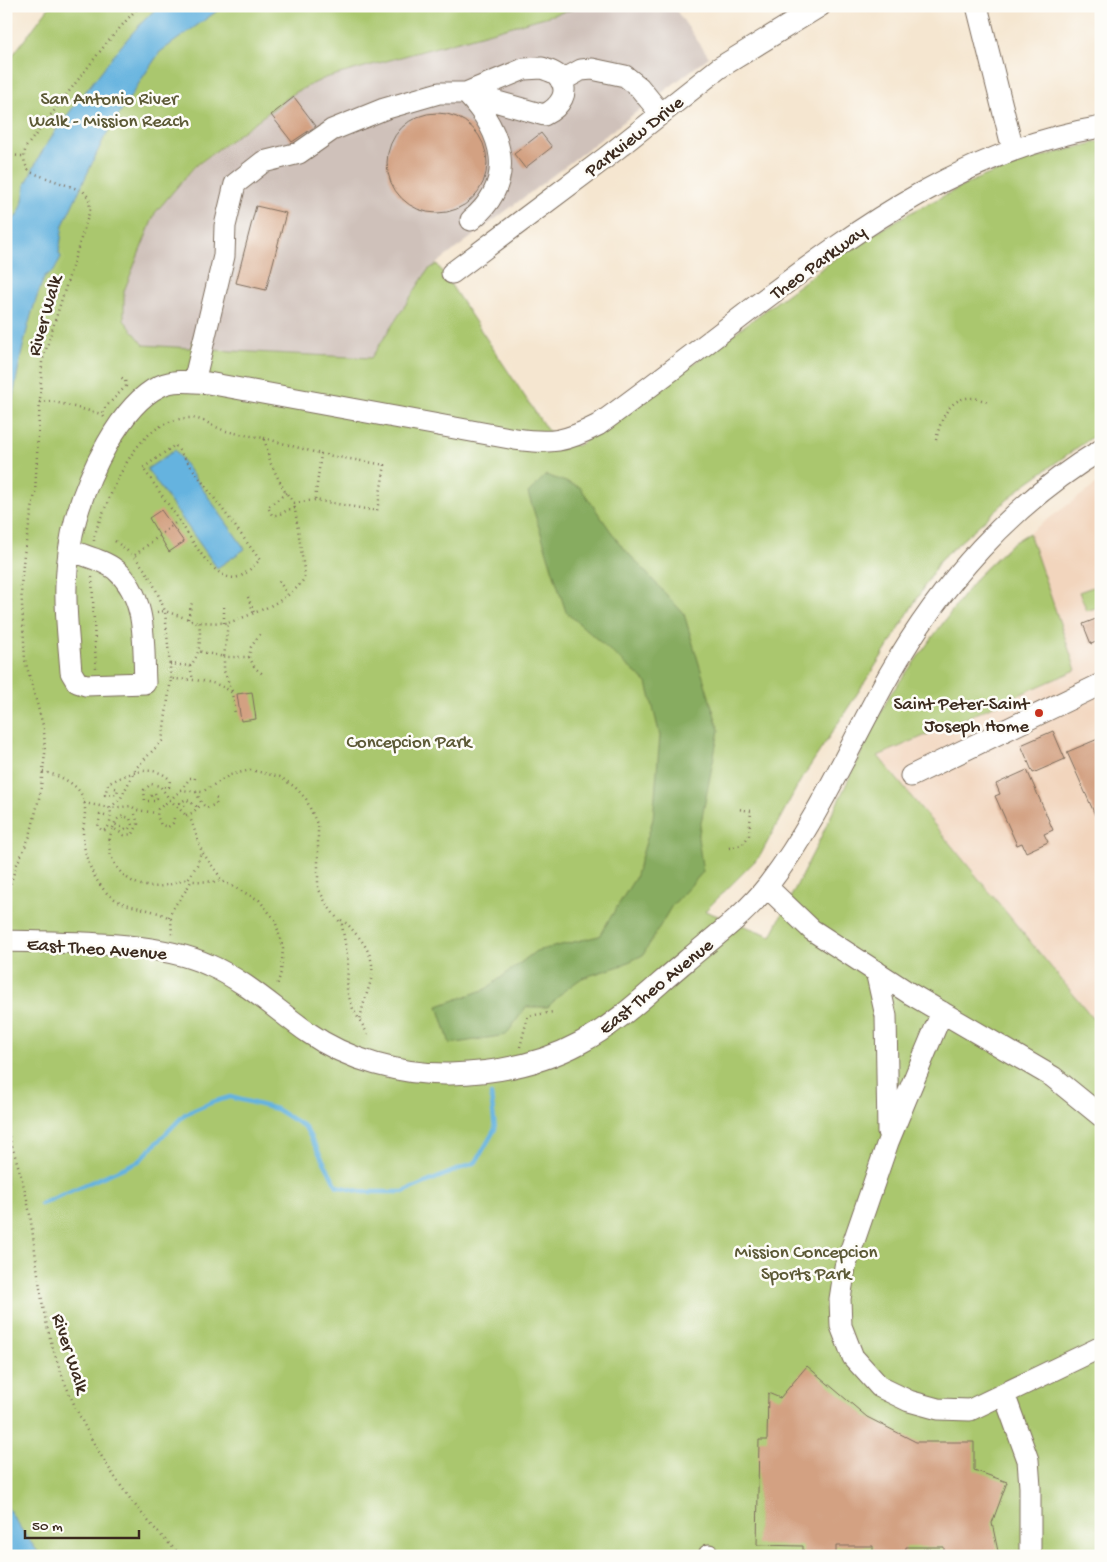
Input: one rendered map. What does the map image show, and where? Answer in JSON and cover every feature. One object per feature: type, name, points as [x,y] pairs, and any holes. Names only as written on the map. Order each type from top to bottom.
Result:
[{"type":"street","name":"Parkview Drive","points":[[452,273],[604,159],[719,68],[820,6]]},
{"type":"street","points":[[977,6],[1013,150]]},
{"type":"street","points":[[70,550],[92,558],[115,570],[128,584],[142,617],[145,683],[95,685],[77,682],[71,672],[66,586],[70,550],[76,518],[87,486],[116,428],[129,410],[162,385],[194,382],[224,256],[225,226],[235,184],[263,162],[299,153],[332,130],[384,109],[439,93],[466,93],[544,115],[557,109],[562,100],[564,87],[557,75],[542,68],[524,69],[466,93]]},
{"type":"street","points":[[561,81],[581,70],[592,69],[625,76],[639,87],[660,114]]},
{"type":"street","points":[[466,93],[488,119],[500,154],[500,173],[495,191],[483,211],[471,220]]},
{"type":"street","name":"Theo Parkway","points":[[194,382],[515,439],[558,442],[574,437],[598,425],[828,251],[884,213],[938,183],[1013,150],[1101,127]]},
{"type":"street","name":"East Theo Avenue","points":[[6,941],[142,948],[170,952],[213,966],[259,996],[312,1035],[367,1060],[404,1070],[447,1074],[493,1071],[536,1061],[588,1038],[618,1018],[722,931],[767,887],[789,856],[823,798],[890,672],[924,619],[960,572],[999,530],[1035,497],[1080,462],[1101,450]]},
{"type":"street","points":[[911,776],[1101,684]]},
{"type":"street","points":[[767,887],[812,930],[942,1012],[1053,1077],[1101,1116]]},
{"type":"street","points":[[876,971],[886,1016],[888,1142]]},
{"type":"street","points":[[942,1012],[888,1142],[845,1266],[840,1299],[841,1326],[853,1357],[880,1387],[909,1401],[938,1409],[970,1410],[1101,1347]]},
{"type":"street","points":[[1004,1394],[1028,1460],[1030,1556]]},
{"type":"path","points":[[6,155],[23,156],[26,147],[105,45],[139,6]]},
{"type":"path","name":"River Walk","points":[[6,898],[16,866],[30,836],[43,772],[44,729],[25,660],[21,586],[24,554],[35,493],[42,362],[90,210],[89,198],[82,191],[30,172],[25,165],[23,156]]},
{"type":"path","points":[[936,440],[939,425],[950,405],[960,400],[976,398],[987,402]]},
{"type":"path","points":[[40,402],[51,401],[102,414]]},
{"type":"path","points":[[95,685],[92,558],[94,536],[121,471],[140,443],[158,428],[171,422],[189,418],[200,419],[225,431],[264,438],[321,454],[385,465],[377,511],[315,500],[294,503]]},
{"type":"path","points":[[153,612],[165,611],[199,622],[226,623],[254,613],[287,595],[303,583],[306,576],[294,503],[286,493],[272,464],[264,438]]},
{"type":"path","points":[[175,445],[260,560],[239,577],[228,578],[211,567],[179,520],[144,468],[175,445]]},
{"type":"path","points":[[315,500],[321,454]]},
{"type":"path","points":[[286,493],[271,502],[268,507],[269,511],[272,515],[276,516],[286,509],[295,508]]},
{"type":"path","points":[[135,555],[179,520]]},
{"type":"path","points":[[278,580],[287,595]]},
{"type":"path","points":[[248,597],[254,613]]},
{"type":"path","points":[[188,619],[192,602]]},
{"type":"path","points":[[224,606],[226,623],[224,670],[232,693],[235,714]]},
{"type":"path","points":[[110,808],[121,798],[136,768],[162,741],[171,679],[165,611]]},
{"type":"path","points":[[190,666],[196,660],[198,651],[199,622]]},
{"type":"path","points":[[261,634],[251,647],[249,657],[255,668],[264,675]]},
{"type":"path","points":[[198,651],[224,657],[249,657]]},
{"type":"path","points":[[170,664],[190,666]]},
{"type":"path","points":[[190,666],[193,680]]},
{"type":"path","points":[[171,679],[212,683],[226,688],[232,693]]},
{"type":"path","points":[[181,790],[202,792],[230,775],[245,770],[270,773],[295,787],[306,799],[318,826],[318,888],[327,905],[339,920],[351,928],[371,956],[371,981],[360,1021]]},
{"type":"path","points":[[114,788],[118,790],[117,794],[106,795],[108,784],[124,775],[145,771],[160,772],[167,777],[170,782],[169,787],[151,784],[144,790],[145,801],[155,801],[157,798],[155,793],[151,796]]},
{"type":"path","points":[[43,772],[56,774],[68,782],[82,796],[84,803],[83,834],[86,854],[99,884],[119,901],[151,909],[172,919],[173,929],[170,952]]},
{"type":"path","points":[[156,813],[181,790],[190,778],[195,778],[194,783]]},
{"type":"path","points":[[160,786],[170,800],[186,815],[196,828],[202,851],[224,882]]},
{"type":"path","points":[[196,792],[202,804],[207,808],[213,806],[217,799],[213,797]]},
{"type":"path","points":[[185,806],[180,803],[186,798],[196,806],[196,810]]},
{"type":"path","points":[[84,803],[110,808],[131,806],[137,810],[156,813]]},
{"type":"path","points":[[186,815],[196,810],[202,804]]},
{"type":"path","points":[[106,816],[100,815],[98,819],[98,826],[103,831],[108,827],[111,818],[110,808]]},
{"type":"path","points":[[728,848],[742,845],[749,836],[751,811],[738,809]]},
{"type":"path","points":[[156,813],[159,821],[164,826],[171,825],[174,818]]},
{"type":"path","points":[[113,826],[124,835],[133,834],[138,824],[135,814]]},
{"type":"path","points":[[113,826],[128,830],[131,829],[132,820],[123,816],[116,820],[113,826],[110,849],[114,864],[130,881],[156,887],[189,880],[224,882],[259,900],[275,920],[283,949],[281,972],[276,987]]},
{"type":"path","points":[[169,917],[178,900],[186,892],[189,880],[202,851]]},
{"type":"path","points":[[339,920],[348,961],[347,991],[369,1036]]},
{"type":"path","points":[[520,1047],[528,1016],[554,1012]]},
{"type":"path","name":"River Walk","points":[[6,1127],[30,1214],[44,1313],[57,1361],[99,1454],[134,1502],[182,1556]]},
{"type":"shaded area","points":[[585,6],[673,6],[709,57],[428,270],[371,358],[212,350],[198,322],[191,348],[144,345],[124,320],[124,291],[154,213],[194,168],[296,92],[325,78]]},
{"type":"shaded area","name":"Saint Peter-Saint Joseph Home","points":[[1101,481],[1101,1028],[878,756],[1076,670],[1029,533]]},
{"type":"green space","points":[[50,6],[585,6],[325,78],[296,92],[194,167],[155,213],[124,291],[124,320],[144,345],[191,348],[198,322],[212,350],[371,358],[428,270],[437,264],[547,430],[577,446],[610,425],[851,247],[904,216],[977,179],[1018,163],[1101,141],[1101,431],[1024,485],[940,560],[889,645],[799,783],[760,856],[705,911],[771,936],[889,696],[977,577],[1011,544],[1029,533],[1076,670],[878,756],[1101,1028],[1101,1556],[6,1556],[6,64]]},
{"type":"green space","points":[[546,475],[580,487],[619,543],[684,614],[719,730],[698,838],[703,872],[671,907],[643,955],[620,966],[582,978],[565,990],[548,1007],[526,1007],[506,1035],[450,1044],[438,1006],[486,989],[536,951],[599,936],[635,878],[653,819],[660,736],[647,683],[566,612],[528,493]]},
{"type":"green space","points":[[1101,584],[1101,606],[1087,611],[1079,592]]},
{"type":"water","points":[[159,6],[224,6],[160,52],[104,138],[63,225],[59,253],[61,257],[54,271],[45,276],[37,296],[21,356],[6,439],[6,220],[13,220],[17,216],[26,182],[55,132],[122,45]]},
{"type":"water","points":[[175,450],[245,549],[217,568],[147,469]]},
{"type":"water","points":[[6,1505],[21,1529],[41,1556],[6,1556]]},
{"type":"building","points":[[294,97],[316,126],[292,142],[271,115]]},
{"type":"building","points":[[437,113],[447,114],[465,121],[479,135],[486,153],[486,173],[479,191],[465,205],[447,212],[437,213],[427,212],[409,205],[395,191],[388,173],[387,163],[388,153],[395,135],[409,121],[427,114]]},
{"type":"building","points":[[541,133],[552,147],[525,168],[514,154]]},
{"type":"building","points":[[256,206],[286,213],[266,290],[236,283]]},
{"type":"building","points":[[161,510],[184,542],[169,552],[149,518]]},
{"type":"building","points":[[1101,617],[1101,640],[1091,644],[1083,624]]},
{"type":"building","points":[[252,692],[256,719],[241,721],[237,694]]},
{"type":"building","points":[[1053,731],[1065,759],[1033,773],[1021,745]]},
{"type":"building","points":[[1098,739],[1101,747],[1101,828],[1067,752]]},
{"type":"building","points":[[1027,770],[1053,830],[1044,834],[1048,842],[1026,852],[1022,843],[1017,845],[995,796],[1000,794],[996,784]]},
{"type":"building","points":[[807,1366],[867,1417],[916,1442],[974,1442],[974,1470],[1007,1482],[992,1523],[999,1556],[944,1556],[944,1547],[906,1547],[905,1556],[873,1556],[873,1546],[836,1546],[836,1556],[803,1556],[803,1546],[757,1545],[759,1440],[767,1440],[768,1393],[780,1398]]},
{"type":"waterway","points":[[41,1204],[139,1161],[185,1114],[230,1097],[276,1109],[305,1127],[337,1186],[363,1192],[403,1192],[476,1162],[495,1129],[491,1095]]},
{"type":"place","name":"Saint Peter-Saint Joseph Home","points":[[1039,713]]},
{"type":"park label","name":"San Antonio River Walk - Mission Reach","points":[[109,108]]},
{"type":"park label","name":"Concepcion Park","points":[[409,740]]},
{"type":"park label","name":"Mission Concepcion Sports Park","points":[[806,1261]]}]
